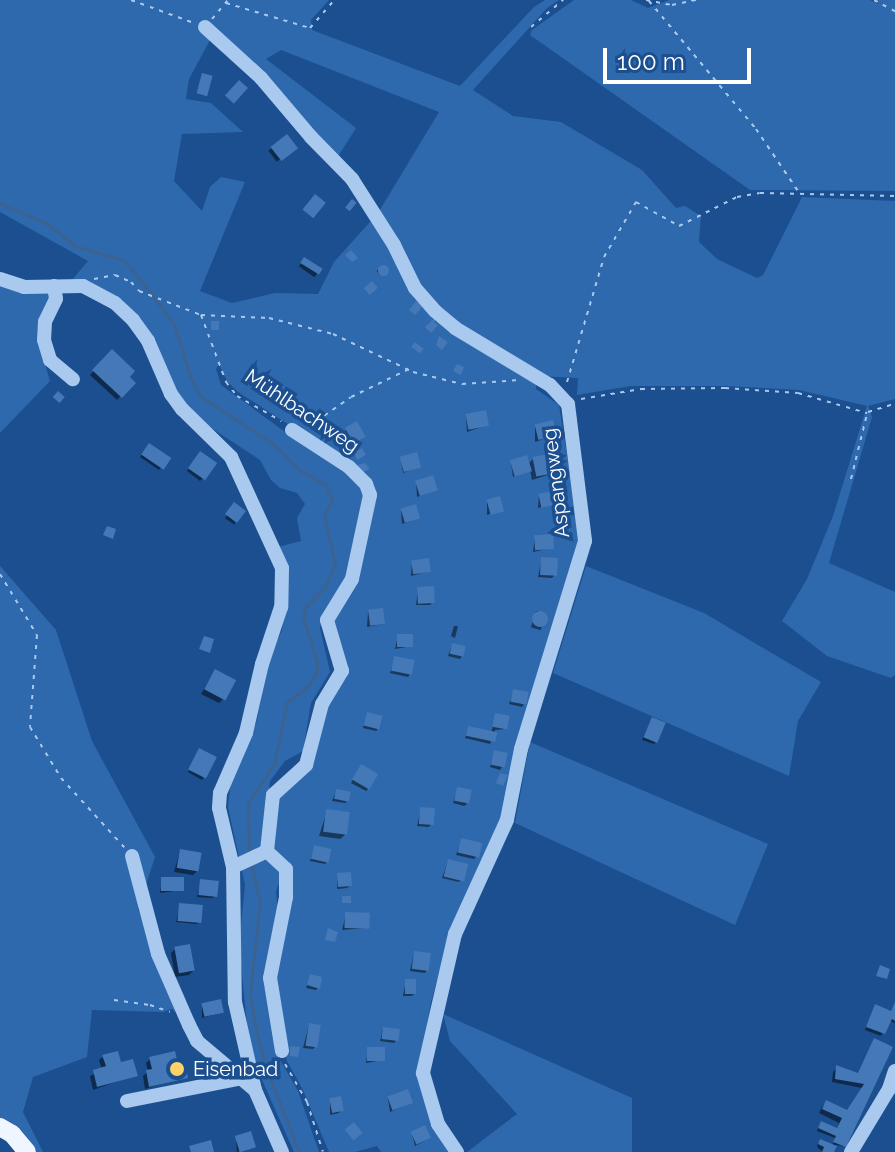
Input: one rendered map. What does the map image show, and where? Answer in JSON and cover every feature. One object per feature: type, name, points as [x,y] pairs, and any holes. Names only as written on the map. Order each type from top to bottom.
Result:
[{"type":"main road","points":[[0,1127],[12,1134],[27,1152]]},
{"type":"street","points":[[205,27],[261,78],[352,179],[394,245],[415,288],[435,311],[455,328],[536,376],[566,399]]},
{"type":"street","points":[[0,279],[24,287],[83,286],[115,303],[133,320],[148,341],[171,394],[231,457],[282,568],[281,607],[262,664],[246,733],[220,793],[225,846],[233,867],[233,986],[255,1090],[277,1151]]},
{"type":"street","points":[[54,286],[56,299],[43,334],[53,367],[73,379]]},
{"type":"street","name":"Aspangweg","points":[[457,1152],[438,1124],[423,1073],[455,934],[507,820],[521,749],[585,541],[566,399]]},
{"type":"street","name":"Mühlbachweg","points":[[262,855],[273,795],[306,765],[322,704],[342,671],[327,620],[352,579],[370,495],[366,484],[349,467],[296,434]]},
{"type":"street","points":[[233,867],[262,855],[286,869],[286,897],[270,978],[282,1051]]},
{"type":"street","points":[[132,856],[158,954],[197,1041],[237,1079],[255,1090]]},
{"type":"street","points":[[851,1152],[895,1071]]},
{"type":"street","points":[[127,1101],[237,1079]]},
{"type":"path","points":[[131,0],[205,27],[227,2],[310,28],[334,0]]},
{"type":"path","points":[[531,27],[563,0]]},
{"type":"path","points":[[647,1],[672,5],[696,0]]},
{"type":"path","points":[[874,0],[895,11]]},
{"type":"path","points":[[647,1],[756,129],[798,191]]},
{"type":"path","points":[[895,196],[798,191],[737,197],[679,226],[636,202],[604,257],[566,399],[641,389],[725,388],[798,393],[867,413],[895,404]]},
{"type":"path","points":[[83,286],[96,277],[115,275],[131,282],[139,291],[154,294],[172,306],[201,315],[269,318],[333,334],[409,369],[462,384],[492,384],[536,376]]},
{"type":"path","name":"Mühlbachweg","points":[[201,315],[223,377],[233,391],[296,434]]},
{"type":"path","points":[[296,434],[351,397],[409,369]]},
{"type":"path","points":[[851,479],[867,413]]},
{"type":"path","points":[[0,574],[37,635],[30,727],[61,778],[132,856]]},
{"type":"path","points":[[114,1000],[164,1009],[188,1023]]},
{"type":"path","points":[[282,1051],[286,1070],[307,1102],[323,1152]]},
{"type":"shaded area","points":[[0,0],[329,0],[311,20],[312,30],[460,86],[534,7],[545,0],[559,0],[547,8],[473,90],[513,116],[561,122],[642,170],[676,208],[685,206],[701,216],[699,242],[717,259],[757,278],[763,275],[802,197],[895,201],[895,399],[868,406],[872,417],[829,563],[895,592],[895,675],[891,678],[827,656],[782,621],[807,579],[833,516],[867,406],[799,390],[725,386],[631,386],[577,395],[578,378],[536,376],[536,389],[559,405],[581,543],[518,747],[504,821],[448,940],[431,1002],[418,1075],[435,1128],[451,1152],[381,1152],[377,1146],[355,1152],[329,1152],[287,1061],[273,986],[275,960],[288,914],[289,883],[287,864],[273,846],[276,795],[303,772],[309,762],[325,706],[342,681],[346,664],[330,630],[330,622],[336,608],[359,580],[362,535],[374,490],[350,464],[238,392],[227,381],[219,364],[216,369],[221,385],[303,445],[341,466],[364,492],[347,577],[324,613],[320,628],[330,672],[311,703],[303,751],[285,761],[270,781],[264,827],[266,856],[282,875],[276,891],[278,914],[264,985],[280,1060],[298,1091],[319,1152],[294,1152],[258,1071],[248,1034],[239,945],[245,885],[228,807],[230,786],[256,723],[271,654],[282,630],[287,581],[278,547],[301,541],[297,518],[305,504],[297,493],[280,488],[271,480],[260,460],[190,414],[174,392],[155,344],[108,304],[72,280],[88,261],[0,212]],"holes":[[[210,40],[263,76],[303,124],[337,158],[356,128],[266,59],[281,50],[439,112],[378,213],[334,262],[318,294],[275,293],[232,303],[200,291],[245,182],[221,177],[210,187],[202,211],[174,181],[182,134],[243,132],[211,103],[186,99],[189,79]]]},
{"type":"shaded area","points":[[574,0],[631,0],[648,8],[669,0],[870,0],[878,4],[877,0],[895,0],[895,191],[750,190],[530,35],[532,30]]},
{"type":"shaded area","points":[[0,283],[50,291],[44,361],[50,381],[0,433]]},
{"type":"shaded area","points":[[0,566],[56,630],[92,741],[155,857],[138,909],[183,1019],[172,1009],[162,1012],[92,1010],[87,1057],[33,1077],[23,1112],[43,1152],[35,1152],[17,1127],[0,1119]]},
{"type":"shaded area","points":[[586,566],[704,613],[821,682],[798,721],[789,776],[553,673]]},
{"type":"shaded area","points":[[530,742],[768,844],[735,925],[515,823]]},
{"type":"shaded area","points":[[443,1014],[632,1098],[632,1152],[467,1152],[517,1114],[450,1041]]},
{"type":"building","points":[[202,73],[213,76],[207,96],[197,93]]},
{"type":"building","points":[[239,80],[248,88],[234,104],[225,96]]},
{"type":"building","points":[[287,134],[298,148],[282,161],[270,147]]},
{"type":"building","points":[[315,194],[326,203],[313,218],[302,210]]},
{"type":"building","points":[[352,199],[357,203],[350,211],[345,208]]},
{"type":"building","points":[[351,250],[358,258],[352,262],[345,255]]},
{"type":"building","points":[[304,257],[323,269],[319,275],[300,263]]},
{"type":"building","points":[[383,265],[388,270],[383,275],[378,270]]},
{"type":"building","points":[[372,281],[378,288],[370,295],[364,288]]},
{"type":"building","points":[[416,301],[423,306],[415,315],[409,310]]},
{"type":"building","points":[[439,314],[434,322],[438,325],[431,333],[425,327]]},
{"type":"building","points":[[211,321],[219,321],[219,330],[211,330]]},
{"type":"building","points":[[439,336],[448,342],[442,350],[436,345]]},
{"type":"building","points":[[415,342],[424,349],[420,354],[411,347]]},
{"type":"building","points":[[112,349],[135,371],[130,377],[136,383],[122,398],[92,370]]},
{"type":"building","points":[[457,364],[464,367],[461,375],[453,371]]},
{"type":"building","points":[[58,391],[65,397],[60,403],[53,397]]},
{"type":"building","points":[[486,410],[489,426],[468,430],[465,414]]},
{"type":"building","points":[[553,420],[557,436],[538,440],[535,425]]},
{"type":"building","points":[[357,421],[366,437],[353,444],[345,428]]},
{"type":"building","points":[[149,443],[171,458],[164,470],[141,455]]},
{"type":"building","points":[[362,448],[366,455],[357,460],[353,453]]},
{"type":"building","points":[[200,451],[217,463],[205,480],[188,468]]},
{"type":"building","points":[[417,452],[421,467],[404,472],[400,457]]},
{"type":"building","points":[[558,452],[562,472],[536,477],[532,457]]},
{"type":"building","points":[[527,455],[532,471],[515,477],[510,460]]},
{"type":"building","points":[[365,463],[370,469],[362,472],[357,465]]},
{"type":"building","points":[[433,475],[438,490],[420,496],[415,481]]},
{"type":"building","points":[[557,490],[560,504],[541,508],[538,494]]},
{"type":"building","points":[[500,496],[504,511],[491,515],[486,500]]},
{"type":"building","points":[[234,502],[246,511],[237,523],[225,514]]},
{"type":"building","points":[[416,504],[420,518],[405,523],[401,508]]},
{"type":"building","points":[[107,526],[116,529],[113,539],[103,535]]},
{"type":"building","points":[[553,534],[554,549],[535,550],[534,535]]},
{"type":"building","points":[[541,557],[558,558],[557,576],[540,575]]},
{"type":"building","points":[[429,558],[431,572],[413,574],[411,561]]},
{"type":"building","points":[[434,586],[435,603],[418,604],[417,587]]},
{"type":"building","points":[[383,608],[385,624],[370,626],[368,610]]},
{"type":"building","points":[[537,611],[543,611],[548,619],[546,625],[537,627],[532,622],[532,616]]},
{"type":"building","points":[[397,634],[413,634],[413,647],[397,647]]},
{"type":"building","points":[[204,636],[214,639],[210,653],[199,649]]},
{"type":"building","points":[[452,643],[466,646],[463,657],[450,654]]},
{"type":"building","points":[[394,656],[415,660],[412,675],[391,671]]},
{"type":"building","points":[[215,669],[236,680],[225,701],[204,689]]},
{"type":"building","points":[[513,689],[529,692],[526,705],[511,702]]},
{"type":"building","points":[[367,712],[383,716],[379,729],[364,726]]},
{"type":"building","points":[[495,713],[510,716],[507,730],[492,727]]},
{"type":"building","points":[[652,717],[666,723],[657,743],[643,737]]},
{"type":"building","points":[[468,726],[497,732],[495,742],[466,736]]},
{"type":"building","points":[[199,748],[217,757],[206,778],[188,769]]},
{"type":"building","points":[[494,750],[508,753],[505,768],[491,765]]},
{"type":"building","points":[[361,764],[378,774],[369,790],[352,780]]},
{"type":"building","points":[[500,773],[508,775],[503,786],[496,783]]},
{"type":"building","points":[[457,787],[472,790],[469,804],[454,801]]},
{"type":"building","points":[[336,789],[351,792],[349,802],[334,799]]},
{"type":"building","points":[[420,807],[435,808],[434,825],[419,824]]},
{"type":"building","points":[[326,809],[350,812],[347,835],[323,832]]},
{"type":"building","points":[[461,838],[482,843],[479,858],[458,853]]},
{"type":"building","points":[[314,845],[332,849],[328,863],[311,859]]},
{"type":"building","points":[[180,849],[202,853],[198,872],[177,868]]},
{"type":"building","points":[[448,859],[468,864],[464,882],[444,876]]},
{"type":"building","points":[[351,872],[352,886],[338,887],[337,873]]},
{"type":"building","points":[[161,877],[184,877],[184,891],[161,891]]},
{"type":"building","points":[[200,879],[219,881],[217,897],[198,895]]},
{"type":"building","points":[[342,896],[351,896],[351,903],[342,903]]},
{"type":"building","points":[[179,903],[203,905],[201,923],[177,921]]},
{"type":"building","points":[[345,912],[370,913],[369,929],[344,928]]},
{"type":"building","points":[[328,928],[338,932],[335,942],[325,940]]},
{"type":"building","points":[[190,944],[195,971],[179,973],[174,947]]},
{"type":"building","points":[[414,951],[431,953],[429,971],[412,969]]},
{"type":"building","points":[[880,965],[890,969],[887,979],[876,976]]},
{"type":"building","points":[[310,974],[322,977],[320,989],[307,985]]},
{"type":"building","points":[[405,979],[416,979],[416,994],[405,994]]},
{"type":"building","points":[[221,999],[224,1013],[204,1017],[201,1003]]},
{"type":"building","points":[[895,1002],[895,1021],[892,1019],[885,1034],[866,1027],[875,1004],[891,1011]]},
{"type":"building","points":[[309,1023],[321,1025],[317,1048],[305,1046]]},
{"type":"building","points":[[383,1027],[400,1029],[398,1041],[382,1039]]},
{"type":"building","points":[[874,1038],[893,1047],[846,1147],[833,1142],[836,1136],[818,1128],[821,1121],[837,1128],[842,1118],[822,1109],[826,1100],[847,1110],[864,1084],[835,1079],[836,1065],[858,1073]]},
{"type":"building","points":[[290,1046],[300,1047],[298,1057],[290,1056]]},
{"type":"building","points":[[367,1047],[385,1047],[385,1061],[367,1061]]},
{"type":"building","points":[[118,1051],[121,1062],[133,1059],[138,1076],[97,1087],[93,1070],[106,1066],[102,1055]]},
{"type":"building","name":"Eisenbad","points":[[175,1051],[179,1068],[186,1067],[188,1078],[149,1087],[146,1070],[152,1069],[149,1057]]},
{"type":"building","points":[[408,1089],[413,1103],[392,1111],[387,1097]]},
{"type":"building","points":[[341,1096],[344,1111],[332,1113],[329,1098]]},
{"type":"building","points":[[354,1122],[363,1133],[353,1140],[345,1130]]},
{"type":"building","points":[[425,1125],[431,1138],[416,1144],[410,1132]]},
{"type":"building","points":[[251,1131],[256,1147],[240,1152],[235,1136]]},
{"type":"building","points":[[820,1139],[837,1146],[834,1152],[822,1152],[824,1147],[818,1144]]},
{"type":"building","points":[[211,1140],[214,1152],[191,1152],[189,1146]]},
{"type":"waterway","points":[[0,203],[48,224],[75,246],[123,260],[174,324],[190,376],[200,396],[275,445],[298,469],[326,485],[332,500],[324,516],[335,564],[325,587],[306,606],[303,618],[317,671],[309,685],[287,702],[274,764],[248,803],[249,852]]},
{"type":"waterway","points":[[251,864],[260,902],[250,993],[255,1025],[264,1062],[299,1152]]},
{"type":"place","name":"Eisenbad","points":[[177,1069]]}]
